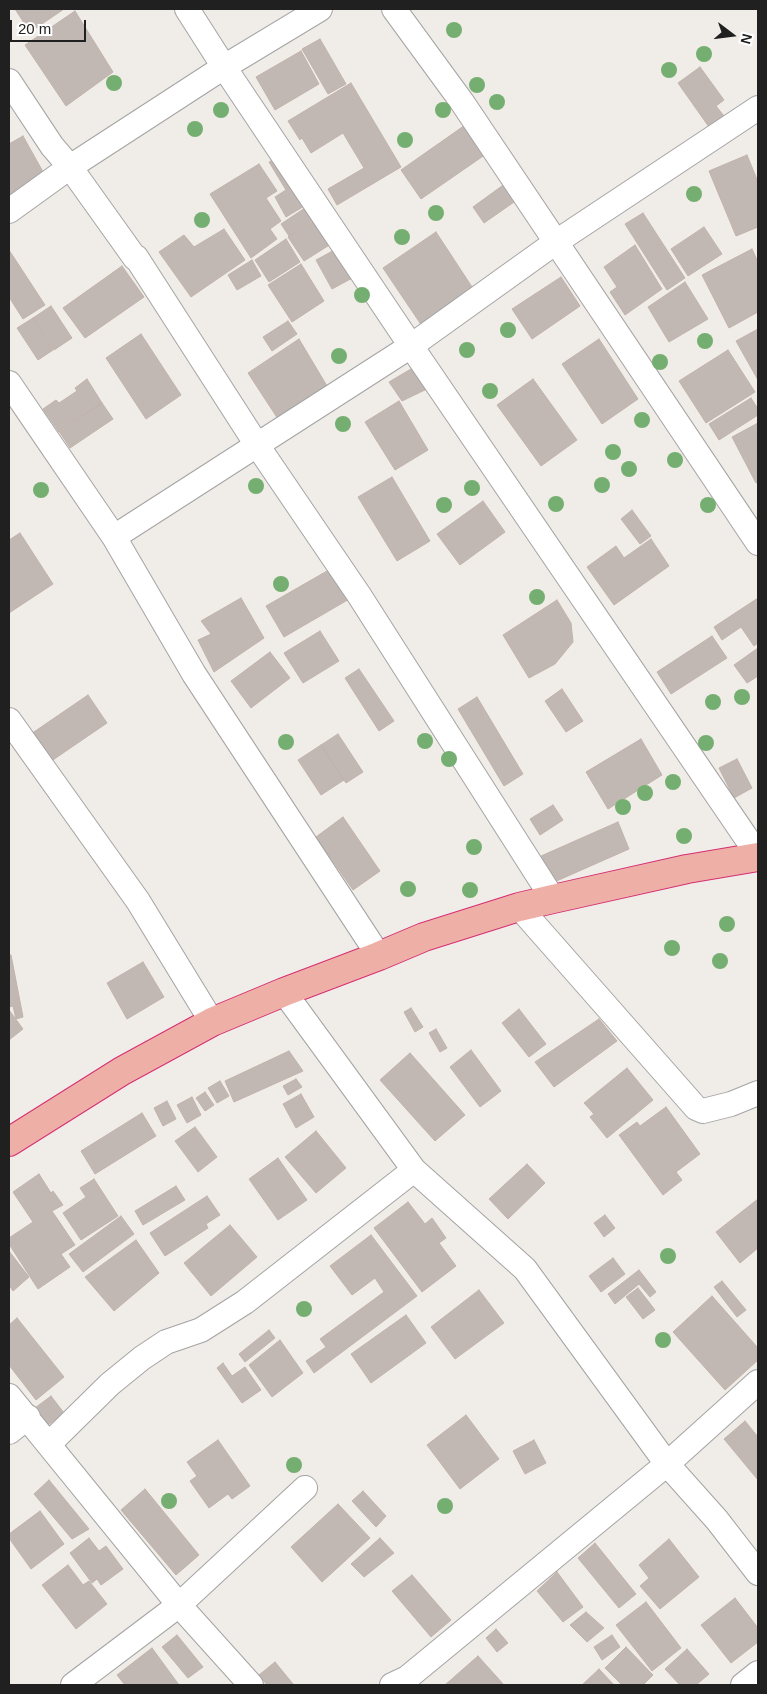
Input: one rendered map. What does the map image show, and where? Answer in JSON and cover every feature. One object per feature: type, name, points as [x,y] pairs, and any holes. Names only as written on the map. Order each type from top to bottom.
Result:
[{"type":"highway","points":[[9,1142],[122,1071],[212,1022],[424,938],[519,907],[758,856]]},
{"type":"street","points":[[187,9],[411,346],[758,856]]},
{"type":"street","points":[[9,211],[70,167],[224,67],[320,9]]},
{"type":"street","points":[[394,9],[462,102],[758,543]]},
{"type":"street","points":[[9,81],[52,146],[70,167],[134,258],[136,257],[257,445],[359,595],[553,899]]},
{"type":"street","points":[[114,537],[411,346],[556,242],[758,108]]},
{"type":"street","points":[[9,383],[114,537],[194,674],[379,956]]},
{"type":"street","points":[[9,720],[138,901],[212,1022]]},
{"type":"street","points":[[519,907],[696,1108],[703,1111],[731,1104],[758,1093]]},
{"type":"street","points":[[284,992],[414,1170],[525,1269],[667,1464],[717,1520],[758,1573]]},
{"type":"street","points":[[49,1444],[110,1384],[142,1358],[166,1342],[201,1330],[245,1302],[414,1170]]},
{"type":"street","points":[[392,1685],[407,1678],[667,1464],[758,1382]]},
{"type":"street","points":[[9,1396],[179,1605],[252,1685]]},
{"type":"street","points":[[9,1432],[28,1417]]},
{"type":"street","points":[[73,1685],[179,1605],[306,1488]]},
{"type":"street","points":[[743,1685],[758,1673]]},
{"type":"building","points":[[15,9],[64,9],[30,32]]},
{"type":"building","points":[[75,11],[113,72],[66,106],[25,45]]},
{"type":"building","points":[[320,39],[346,84],[328,94],[302,49]]},
{"type":"building","points":[[301,51],[319,84],[275,110],[256,77]]},
{"type":"building","points":[[700,67],[724,100],[716,106],[724,116],[709,127],[678,83]]},
{"type":"building","points":[[351,83],[401,167],[337,205],[328,189],[364,168],[343,133],[311,153],[288,121]]},
{"type":"building","points":[[468,123],[489,152],[421,199],[401,170]]},
{"type":"building","points":[[23,136],[47,179],[9,201],[9,144]]},
{"type":"building","points":[[747,155],[758,182],[758,227],[736,236],[709,171]]},
{"type":"building","points":[[278,157],[306,205],[286,217],[275,197],[286,190],[269,162]]},
{"type":"building","points":[[259,164],[277,191],[266,198],[281,221],[270,229],[277,239],[251,258],[210,194]]},
{"type":"building","points":[[506,183],[517,200],[484,223],[473,207]]},
{"type":"building","points":[[305,208],[313,220],[289,236],[281,224]]},
{"type":"building","points":[[643,213],[685,278],[667,290],[625,224]]},
{"type":"building","points":[[315,220],[331,244],[304,261],[288,237]]},
{"type":"building","points":[[704,227],[722,254],[688,276],[671,249]]},
{"type":"building","points":[[224,229],[245,260],[191,297],[159,252],[184,235],[194,247]]},
{"type":"building","points":[[436,232],[474,290],[422,326],[383,268]]},
{"type":"building","points":[[286,239],[300,262],[269,282],[255,260]]},
{"type":"building","points":[[635,245],[662,289],[625,315],[610,292],[617,287],[604,267]]},
{"type":"building","points":[[340,247],[356,276],[332,289],[316,260]]},
{"type":"building","points":[[752,249],[758,262],[758,312],[729,328],[702,275]]},
{"type":"building","points":[[9,250],[45,305],[23,319],[9,297]]},
{"type":"building","points":[[252,260],[261,276],[237,290],[228,275]]},
{"type":"building","points":[[301,264],[324,301],[292,322],[268,285]]},
{"type":"building","points":[[122,266],[144,297],[85,338],[63,308]]},
{"type":"building","points":[[561,277],[580,306],[532,339],[512,309]]},
{"type":"building","points":[[685,282],[708,319],[669,342],[648,307]]},
{"type":"building","points":[[51,306],[72,338],[54,350],[33,318]]},
{"type":"building","points":[[33,318],[53,350],[38,360],[17,328]]},
{"type":"building","points":[[288,321],[297,334],[272,351],[263,337]]},
{"type":"building","points":[[758,329],[758,380],[736,341]]},
{"type":"building","points":[[141,334],[181,395],[146,419],[106,358]]},
{"type":"building","points":[[299,339],[327,386],[278,419],[248,373]]},
{"type":"building","points":[[599,339],[638,399],[602,424],[562,364]]},
{"type":"building","points":[[728,350],[755,392],[706,423],[679,381]]},
{"type":"building","points":[[416,366],[429,388],[402,401],[389,382]]},
{"type":"building","points":[[87,379],[102,403],[59,432],[43,409],[56,400],[59,403],[77,391],[75,388]]},
{"type":"building","points":[[533,379],[577,440],[541,466],[497,405]]},
{"type":"building","points":[[751,398],[758,409],[758,415],[719,440],[709,424]]},
{"type":"building","points":[[399,401],[428,450],[395,470],[365,422]]},
{"type":"building","points":[[102,403],[113,419],[70,448],[59,431]]},
{"type":"building","points":[[758,423],[758,482],[756,483],[732,437]]},
{"type":"building","points":[[392,477],[430,541],[397,561],[358,497]]},
{"type":"building","points":[[483,501],[505,532],[460,565],[437,534]]},
{"type":"building","points":[[632,510],[651,536],[640,544],[621,519]]},
{"type":"building","points":[[20,533],[53,584],[9,613],[9,540]]},
{"type":"building","points":[[651,539],[669,566],[614,605],[587,567],[616,546],[624,558]]},
{"type":"building","points":[[334,567],[351,598],[284,637],[266,606]]},
{"type":"building","points":[[241,598],[264,638],[214,672],[198,640],[211,634],[201,621]]},
{"type":"building","points":[[758,598],[758,643],[754,646],[741,627],[722,640],[714,627]]},
{"type":"building","points":[[557,600],[571,623],[573,642],[555,664],[529,678],[503,635]]},
{"type":"building","points":[[320,631],[339,661],[303,683],[284,653]]},
{"type":"building","points":[[712,636],[727,658],[671,694],[657,672]]},
{"type":"building","points":[[758,648],[758,676],[747,683],[734,665]]},
{"type":"building","points":[[270,652],[290,678],[251,708],[231,681]]},
{"type":"building","points":[[359,669],[394,721],[379,731],[345,678]]},
{"type":"building","points":[[562,689],[583,721],[566,732],[545,701]]},
{"type":"building","points":[[88,695],[107,723],[47,764],[28,736]]},
{"type":"building","points":[[477,697],[523,774],[504,786],[458,709]]},
{"type":"building","points":[[338,734],[363,772],[346,783],[321,745]]},
{"type":"building","points":[[641,739],[662,775],[608,809],[586,772]]},
{"type":"building","points":[[321,745],[344,780],[321,795],[298,760]]},
{"type":"building","points":[[737,759],[752,788],[734,798],[719,768]]},
{"type":"building","points":[[553,805],[563,820],[540,835],[530,819]]},
{"type":"building","points":[[343,817],[380,871],[353,890],[316,837]]},
{"type":"building","points":[[618,822],[629,849],[552,883],[541,856]]},
{"type":"building","points":[[9,955],[11,955],[23,1017],[16,1019],[13,1006],[9,1007]]},
{"type":"building","points":[[143,962],[164,997],[127,1019],[107,983]]},
{"type":"building","points":[[411,1008],[423,1027],[415,1032],[404,1012]]},
{"type":"building","points":[[519,1009],[546,1044],[529,1057],[502,1023]]},
{"type":"building","points":[[9,1010],[23,1029],[9,1040]]},
{"type":"building","points":[[599,1019],[617,1041],[554,1087],[535,1062]]},
{"type":"building","points":[[436,1029],[447,1048],[440,1052],[429,1033]]},
{"type":"building","points":[[471,1050],[501,1091],[480,1107],[450,1067]]},
{"type":"building","points":[[289,1051],[303,1071],[234,1102],[225,1081]]},
{"type":"building","points":[[410,1053],[465,1115],[435,1141],[380,1080]]},
{"type":"building","points":[[627,1068],[653,1100],[607,1138],[590,1117],[594,1114],[584,1103]]},
{"type":"building","points":[[296,1079],[302,1087],[288,1095],[283,1086]]},
{"type":"building","points":[[220,1081],[229,1096],[217,1103],[208,1088]]},
{"type":"building","points":[[205,1092],[214,1105],[205,1111],[196,1098]]},
{"type":"building","points":[[301,1094],[314,1117],[296,1128],[283,1104]]},
{"type":"building","points":[[192,1097],[201,1115],[187,1123],[177,1105]]},
{"type":"building","points":[[167,1101],[176,1119],[163,1126],[154,1108]]},
{"type":"building","points":[[666,1107],[700,1154],[676,1172],[682,1180],[663,1195],[619,1135],[637,1122],[640,1126]]},
{"type":"building","points":[[142,1113],[156,1136],[95,1174],[81,1151]]},
{"type":"building","points":[[195,1127],[217,1157],[198,1172],[175,1141]]},
{"type":"building","points":[[316,1131],[346,1168],[316,1193],[285,1157]]},
{"type":"building","points":[[278,1158],[307,1200],[278,1220],[249,1179]]},
{"type":"building","points":[[527,1164],[545,1183],[508,1219],[489,1199]]},
{"type":"building","points":[[39,1174],[51,1193],[53,1191],[63,1205],[52,1211],[75,1245],[61,1254],[70,1267],[38,1289],[9,1244],[9,1238],[33,1222],[13,1192]]},
{"type":"building","points":[[94,1179],[118,1216],[81,1240],[63,1213],[86,1197],[80,1188]]},
{"type":"building","points":[[176,1186],[185,1200],[143,1225],[135,1211]]},
{"type":"building","points":[[207,1196],[220,1215],[206,1224],[208,1228],[165,1256],[150,1233]]},
{"type":"building","points":[[758,1199],[758,1248],[740,1263],[716,1232]]},
{"type":"building","points":[[408,1202],[425,1224],[432,1218],[446,1238],[439,1243],[456,1266],[422,1292],[374,1228]]},
{"type":"building","points":[[605,1215],[615,1228],[604,1237],[594,1223]]},
{"type":"building","points":[[121,1216],[134,1234],[83,1272],[69,1254]]},
{"type":"building","points":[[230,1225],[257,1257],[211,1296],[184,1263]]},
{"type":"building","points":[[371,1235],[417,1296],[314,1373],[306,1361],[326,1347],[320,1339],[384,1292],[375,1278],[352,1295],[330,1266]]},
{"type":"building","points":[[136,1240],[159,1273],[114,1311],[85,1277]]},
{"type":"building","points":[[9,1251],[29,1277],[13,1291],[9,1285]]},
{"type":"building","points":[[613,1258],[625,1274],[601,1292],[589,1276]]},
{"type":"building","points":[[639,1270],[656,1292],[650,1297],[639,1284],[615,1304],[608,1294]]},
{"type":"building","points":[[722,1281],[746,1310],[737,1317],[714,1287]]},
{"type":"building","points":[[638,1288],[655,1310],[643,1319],[626,1297]]},
{"type":"building","points":[[479,1290],[504,1323],[455,1359],[431,1327]]},
{"type":"building","points":[[712,1296],[758,1348],[758,1360],[725,1390],[673,1332]]},
{"type":"building","points":[[406,1315],[426,1343],[371,1383],[351,1354]]},
{"type":"building","points":[[17,1318],[64,1377],[36,1400],[9,1365],[9,1325]]},
{"type":"building","points":[[269,1330],[275,1338],[245,1362],[239,1354]]},
{"type":"building","points":[[280,1340],[303,1373],[272,1397],[249,1365]]},
{"type":"building","points":[[223,1363],[232,1376],[245,1367],[261,1390],[242,1403],[217,1368]]},
{"type":"building","points":[[51,1396],[64,1413],[48,1425],[35,1408]]},
{"type":"building","points":[[466,1415],[499,1459],[460,1489],[427,1445]]},
{"type":"building","points":[[745,1421],[758,1437],[758,1480],[724,1439]]},
{"type":"building","points":[[218,1440],[250,1486],[232,1499],[228,1494],[209,1508],[190,1481],[197,1476],[187,1462]]},
{"type":"building","points":[[534,1440],[546,1463],[525,1474],[513,1451]]},
{"type":"building","points":[[49,1480],[89,1529],[72,1539],[34,1494]]},
{"type":"building","points":[[145,1489],[199,1555],[176,1575],[121,1510]]},
{"type":"building","points":[[363,1491],[386,1516],[376,1527],[352,1501]]},
{"type":"building","points":[[338,1504],[370,1538],[322,1582],[291,1547]]},
{"type":"building","points":[[40,1511],[64,1544],[31,1569],[9,1538],[9,1534]]},
{"type":"building","points":[[89,1538],[99,1551],[106,1546],[123,1569],[101,1585],[97,1579],[92,1583],[70,1553]]},
{"type":"building","points":[[380,1538],[394,1553],[364,1577],[351,1564]]},
{"type":"building","points":[[669,1539],[699,1577],[660,1609],[640,1586],[649,1578],[639,1565]]},
{"type":"building","points":[[595,1543],[636,1594],[619,1608],[578,1558]]},
{"type":"building","points":[[68,1565],[83,1585],[89,1581],[107,1604],[76,1629],[42,1585]]},
{"type":"building","points":[[557,1572],[583,1607],[563,1622],[537,1591]]},
{"type":"building","points":[[412,1575],[451,1620],[431,1637],[392,1591]]},
{"type":"building","points":[[735,1598],[758,1628],[758,1642],[731,1663],[701,1625]]},
{"type":"building","points":[[646,1602],[681,1648],[652,1671],[616,1625]]},
{"type":"building","points":[[586,1612],[604,1628],[587,1642],[570,1625]]},
{"type":"building","points":[[496,1629],[508,1643],[497,1652],[486,1638]]},
{"type":"building","points":[[177,1635],[203,1667],[188,1678],[162,1647]]},
{"type":"building","points":[[612,1635],[620,1647],[602,1660],[594,1647]]},
{"type":"building","points":[[626,1647],[653,1675],[643,1685],[622,1685],[605,1668]]},
{"type":"building","points":[[152,1648],[179,1685],[125,1685],[117,1675]]},
{"type":"building","points":[[687,1649],[709,1674],[696,1685],[680,1685],[665,1669]]},
{"type":"building","points":[[478,1656],[504,1685],[445,1685]]},
{"type":"building","points":[[275,1662],[293,1684],[267,1685],[259,1675]]},
{"type":"building","points":[[599,1669],[614,1685],[582,1685]]}]
